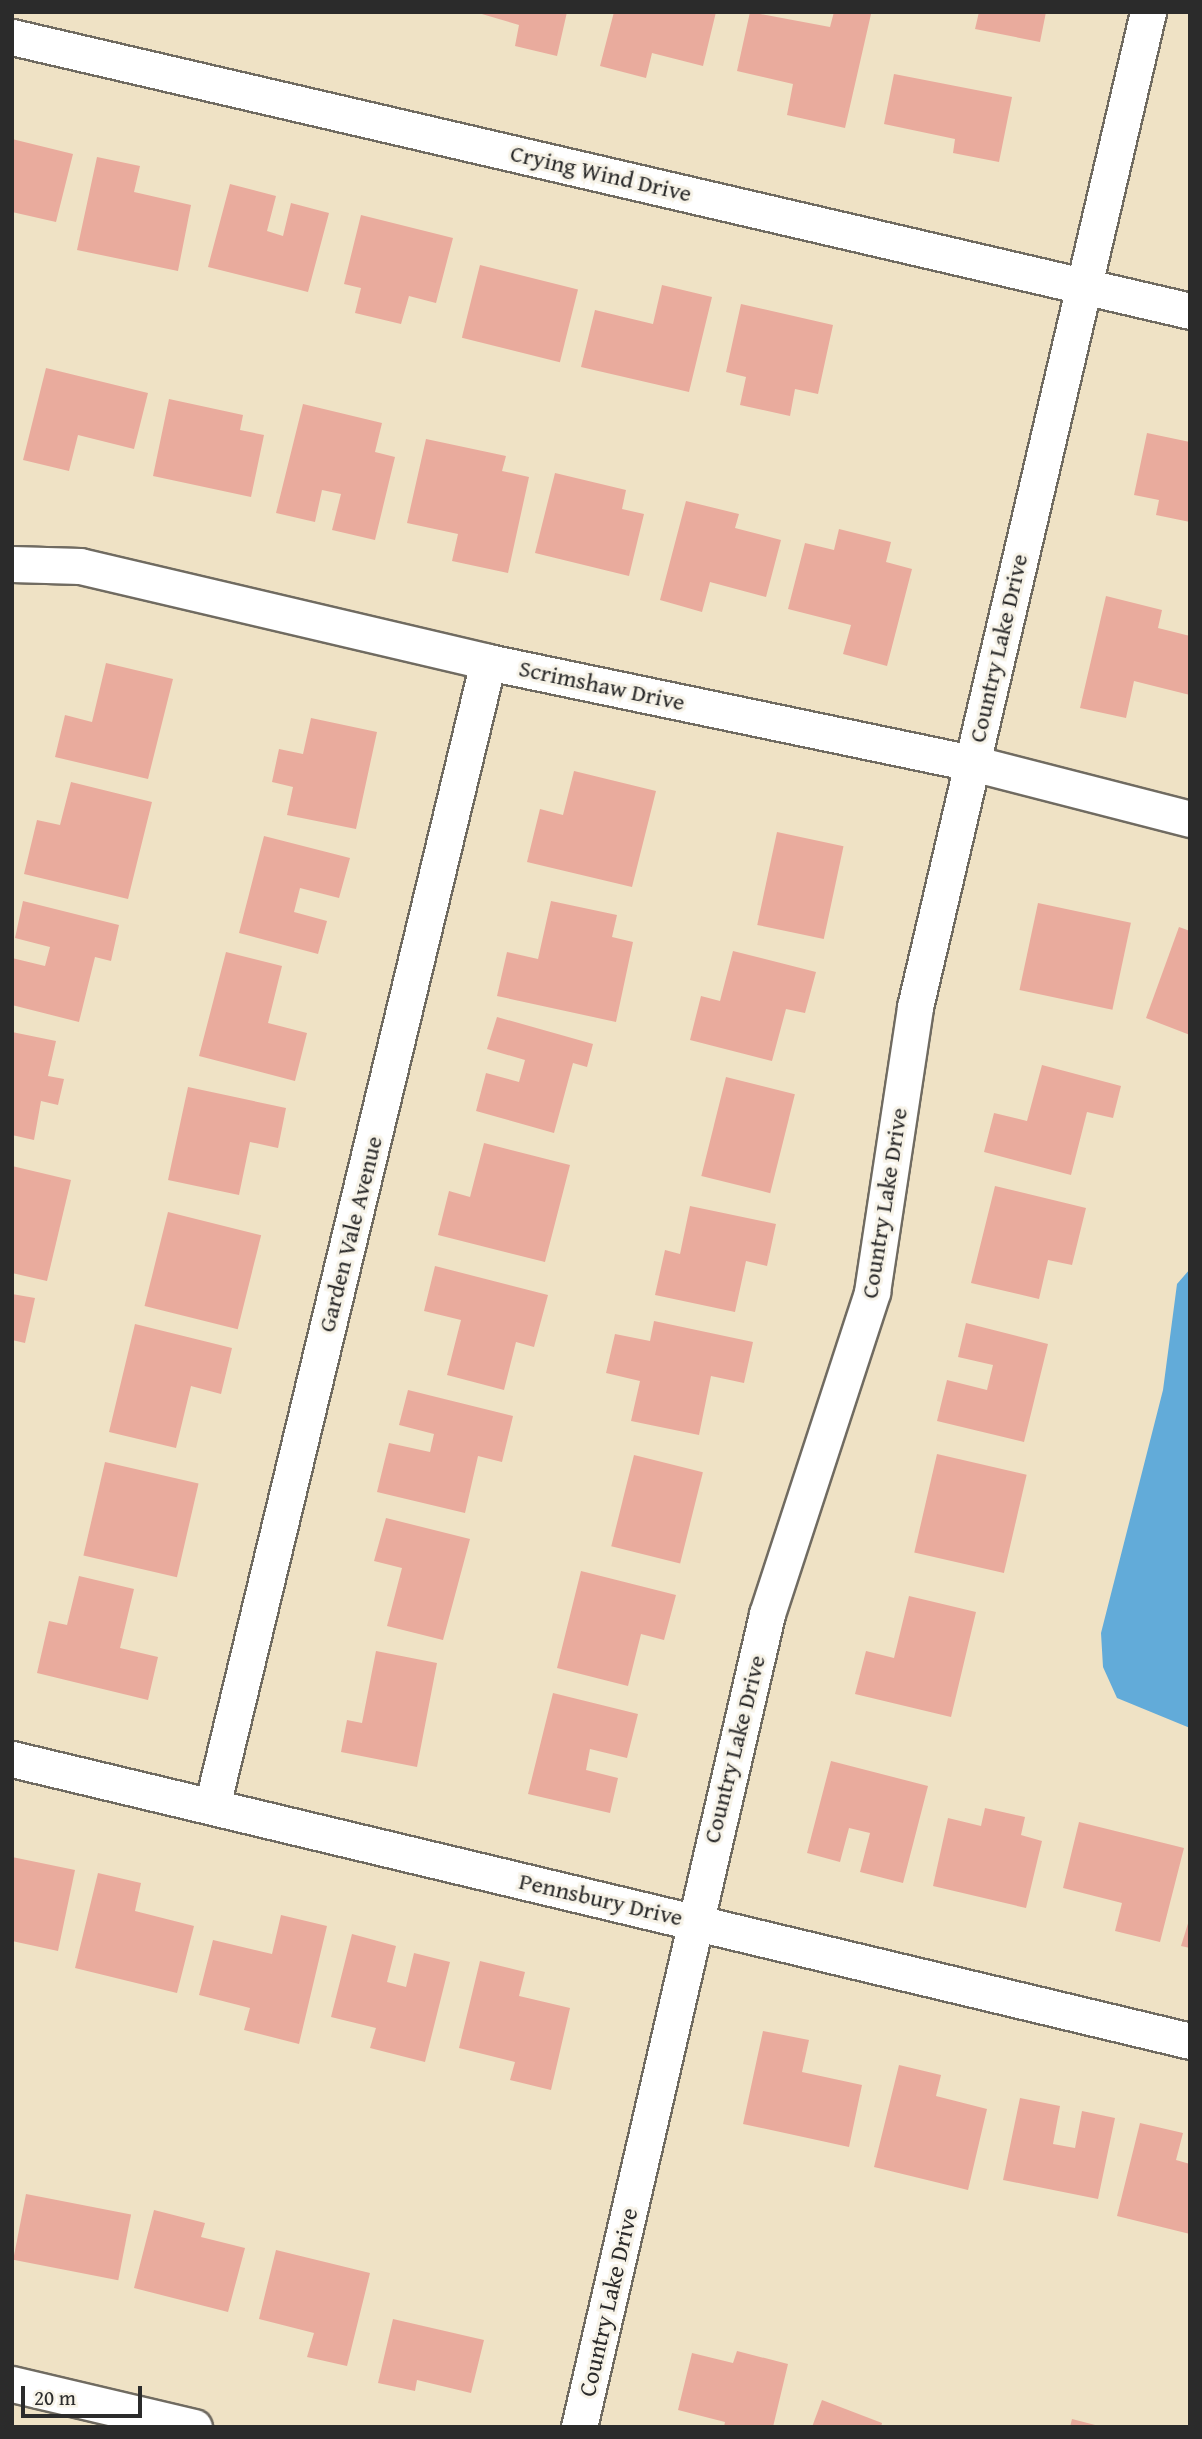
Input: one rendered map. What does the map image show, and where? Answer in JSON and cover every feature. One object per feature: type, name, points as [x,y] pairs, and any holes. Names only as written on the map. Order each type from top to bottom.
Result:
[{"type":"street","name":"Country Lake Drive","points":[[579,2427],[692,1920],[767,1614],[872,1292],[915,1007],[1081,284],[1148,12]]},
{"type":"street","name":"Crying Wind Drive","points":[[12,37],[1190,311]]},
{"type":"street","name":"Scrimshaw Drive","points":[[12,564],[80,566],[488,662],[972,763],[1190,819]]},
{"type":"street","name":"Garden Vale Avenue","points":[[212,1806],[488,662]]},
{"type":"street","name":"Pennsbury Drive","points":[[12,1759],[1190,2041]]},
{"type":"street","points":[[12,2384],[194,2427]]},
{"type":"water","points":[[1190,1269],[1190,1728],[1117,1698],[1103,1667],[1101,1633],[1163,1390],[1177,1284]]},
{"type":"building","points":[[475,12],[567,12],[557,56],[515,46],[519,25]]},
{"type":"building","points":[[614,12],[716,12],[703,66],[652,53],[646,78],[600,66]]},
{"type":"building","points":[[750,12],[830,27],[834,12],[871,14],[845,128],[787,115],[793,84],[737,71]]},
{"type":"building","points":[[979,12],[1046,12],[1040,42],[975,29]]},
{"type":"building","points":[[894,74],[1012,97],[999,162],[953,153],[955,139],[884,124]]},
{"type":"building","points":[[12,139],[73,154],[56,222],[12,212]]},
{"type":"building","points":[[97,157],[140,166],[134,192],[191,205],[178,271],[77,250]]},
{"type":"building","points":[[230,184],[276,196],[267,231],[283,236],[291,203],[329,213],[308,292],[208,267]]},
{"type":"building","points":[[361,215],[453,238],[436,303],[409,296],[401,324],[355,313],[361,288],[344,284]]},
{"type":"building","points":[[480,265],[578,289],[560,362],[462,338]]},
{"type":"building","points":[[662,285],[712,297],[689,392],[581,367],[595,310],[653,324]]},
{"type":"building","points":[[741,304],[833,325],[818,394],[795,389],[790,416],[740,405],[746,377],[726,372]]},
{"type":"building","points":[[46,368],[148,393],[134,449],[78,435],[69,471],[23,460]]},
{"type":"building","points":[[169,399],[243,415],[240,430],[264,435],[251,497],[153,476]]},
{"type":"building","points":[[303,404],[382,423],[375,452],[395,457],[375,540],[332,530],[341,494],[322,490],[315,522],[276,513]]},
{"type":"building","points":[[1147,433],[1190,442],[1190,522],[1156,515],[1159,500],[1134,495]]},
{"type":"building","points":[[426,439],[506,456],[502,471],[529,477],[508,573],[452,561],[458,534],[407,523]]},
{"type":"building","points":[[555,473],[626,490],[622,509],[644,514],[629,576],[535,553]]},
{"type":"building","points":[[686,501],[739,514],[735,528],[781,540],[766,597],[710,582],[702,612],[660,600]]},
{"type":"building","points":[[839,529],[891,542],[886,562],[912,569],[887,666],[843,654],[851,625],[788,609],[805,543],[834,550]]},
{"type":"building","points":[[1106,596],[1162,610],[1158,628],[1190,636],[1190,695],[1134,681],[1126,718],[1080,708]]},
{"type":"building","points":[[106,663],[173,679],[148,779],[55,757],[65,715],[92,722]]},
{"type":"building","points":[[311,718],[377,732],[356,829],[287,815],[293,787],[272,782],[279,749],[303,754]]},
{"type":"building","points":[[574,771],[656,791],[632,887],[527,862],[540,809],[563,815]]},
{"type":"building","points":[[71,782],[152,802],[128,899],[24,874],[37,820],[60,825]]},
{"type":"building","points":[[777,832],[844,846],[824,939],[757,925]]},
{"type":"building","points":[[264,836],[350,858],[339,898],[300,888],[294,912],[327,921],[318,954],[239,933]]},
{"type":"building","points":[[23,901],[119,925],[111,961],[95,957],[79,1022],[12,1005],[12,958],[45,966],[50,947],[15,938]]},
{"type":"building","points":[[551,901],[617,915],[612,937],[633,942],[616,1022],[497,996],[507,952],[538,959]]},
{"type":"building","points":[[1038,903],[1131,923],[1112,1010],[1019,990]]},
{"type":"building","points":[[1179,927],[1190,931],[1190,1035],[1146,1018]]},
{"type":"building","points":[[733,951],[816,972],[805,1013],[786,1009],[772,1061],[690,1040],[701,996],[720,1001]]},
{"type":"building","points":[[226,952],[282,966],[268,1023],[307,1033],[295,1081],[199,1056]]},
{"type":"building","points":[[497,1017],[593,1044],[587,1067],[573,1063],[554,1133],[476,1111],[486,1073],[519,1082],[525,1060],[487,1049]]},
{"type":"building","points":[[12,1032],[56,1041],[48,1076],[64,1079],[58,1105],[41,1101],[34,1140],[12,1135]]},
{"type":"building","points":[[1042,1065],[1121,1086],[1113,1118],[1087,1112],[1071,1175],[984,1152],[994,1113],[1027,1121]]},
{"type":"building","points":[[726,1077],[795,1094],[770,1193],[701,1176]]},
{"type":"building","points":[[188,1087],[286,1108],[278,1148],[250,1142],[239,1195],[168,1180]]},
{"type":"building","points":[[484,1143],[570,1165],[545,1262],[438,1235],[449,1191],[470,1197]]},
{"type":"building","points":[[12,1166],[71,1180],[47,1281],[12,1273]]},
{"type":"building","points":[[995,1186],[1086,1208],[1072,1265],[1048,1260],[1039,1299],[971,1283]]},
{"type":"building","points":[[690,1206],[776,1224],[767,1266],[746,1261],[735,1312],[655,1295],[665,1250],[680,1254]]},
{"type":"building","points":[[168,1212],[261,1235],[238,1329],[145,1306]]},
{"type":"building","points":[[435,1266],[548,1295],[534,1347],[516,1342],[504,1390],[447,1375],[461,1320],[424,1311]]},
{"type":"building","points":[[12,1294],[35,1298],[25,1343],[12,1340]]},
{"type":"building","points":[[654,1321],[753,1342],[744,1383],[711,1376],[699,1435],[631,1421],[640,1381],[606,1373],[615,1334],[650,1341]]},
{"type":"building","points":[[966,1323],[1048,1344],[1024,1442],[937,1421],[947,1380],[987,1390],[993,1365],[958,1357]]},
{"type":"building","points":[[135,1324],[232,1348],[221,1394],[191,1386],[176,1448],[109,1432]]},
{"type":"building","points":[[408,1390],[513,1416],[502,1462],[478,1456],[465,1513],[377,1492],[389,1443],[430,1452],[434,1434],[399,1425]]},
{"type":"building","points":[[937,1454],[1027,1475],[1004,1573],[914,1552]]},
{"type":"building","points":[[634,1455],[703,1472],[680,1563],[611,1546]]},
{"type":"building","points":[[105,1462],[199,1484],[177,1577],[83,1556]]},
{"type":"building","points":[[386,1518],[470,1539],[443,1640],[387,1626],[402,1568],[374,1561]]},
{"type":"building","points":[[581,1571],[676,1595],[664,1640],[641,1634],[628,1686],[557,1668]]},
{"type":"building","points":[[79,1576],[134,1589],[120,1648],[158,1657],[148,1700],[37,1673],[49,1621],[67,1625]]},
{"type":"building","points":[[909,1596],[976,1612],[951,1717],[855,1694],[866,1651],[894,1658]]},
{"type":"building","points":[[376,1651],[437,1663],[417,1767],[341,1752],[347,1720],[362,1723]]},
{"type":"building","points":[[553,1693],[638,1714],[627,1758],[590,1749],[586,1770],[618,1778],[610,1813],[528,1794]]},
{"type":"building","points":[[831,1761],[928,1786],[903,1883],[860,1872],[870,1833],[849,1828],[840,1862],[807,1853]]},
{"type":"building","points":[[985,1808],[1025,1817],[1021,1835],[1042,1841],[1026,1908],[933,1886],[948,1818],[981,1826]]},
{"type":"building","points":[[1079,1822],[1184,1848],[1160,1942],[1115,1931],[1122,1903],[1063,1888]]},
{"type":"building","points":[[12,1857],[75,1870],[58,1951],[12,1941]]},
{"type":"building","points":[[98,1873],[141,1883],[135,1911],[194,1926],[177,1993],[75,1968]]},
{"type":"building","points":[[281,1915],[327,1926],[299,2044],[244,2030],[250,2008],[199,1995],[213,1940],[272,1954]]},
{"type":"building","points":[[1190,1917],[1190,1948],[1181,1946]]},
{"type":"building","points":[[352,1934],[396,1946],[387,1982],[406,1987],[414,1953],[450,1962],[425,2062],[370,2048],[376,2028],[331,2017]]},
{"type":"building","points":[[480,1961],[525,1972],[519,1996],[570,2008],[551,2090],[510,2080],[515,2062],[459,2048]]},
{"type":"building","points":[[763,2031],[809,2040],[802,2072],[862,2085],[849,2147],[743,2124]]},
{"type":"building","points":[[899,2065],[941,2075],[936,2096],[987,2109],[968,2190],[874,2167]]},
{"type":"building","points":[[1020,2098],[1060,2106],[1053,2144],[1075,2148],[1082,2111],[1115,2118],[1098,2199],[1003,2180]]},
{"type":"building","points":[[1140,2123],[1183,2133],[1176,2160],[1190,2164],[1190,2234],[1117,2216]]},
{"type":"building","points":[[26,2194],[131,2214],[118,2280],[13,2260]]},
{"type":"building","points":[[154,2210],[205,2223],[201,2237],[245,2248],[228,2312],[134,2288]]},
{"type":"building","points":[[276,2250],[370,2273],[347,2366],[307,2357],[314,2333],[259,2319]]},
{"type":"building","points":[[393,2319],[484,2340],[471,2393],[417,2380],[415,2391],[378,2383]]},
{"type":"building","points":[[737,2351],[788,2364],[773,2427],[724,2427],[725,2422],[678,2410],[692,2353],[733,2363]]},
{"type":"building","points":[[822,2400],[882,2423],[881,2427],[812,2427]]},
{"type":"building","points":[[1072,2419],[1099,2426],[1099,2427],[1070,2427]]}]
